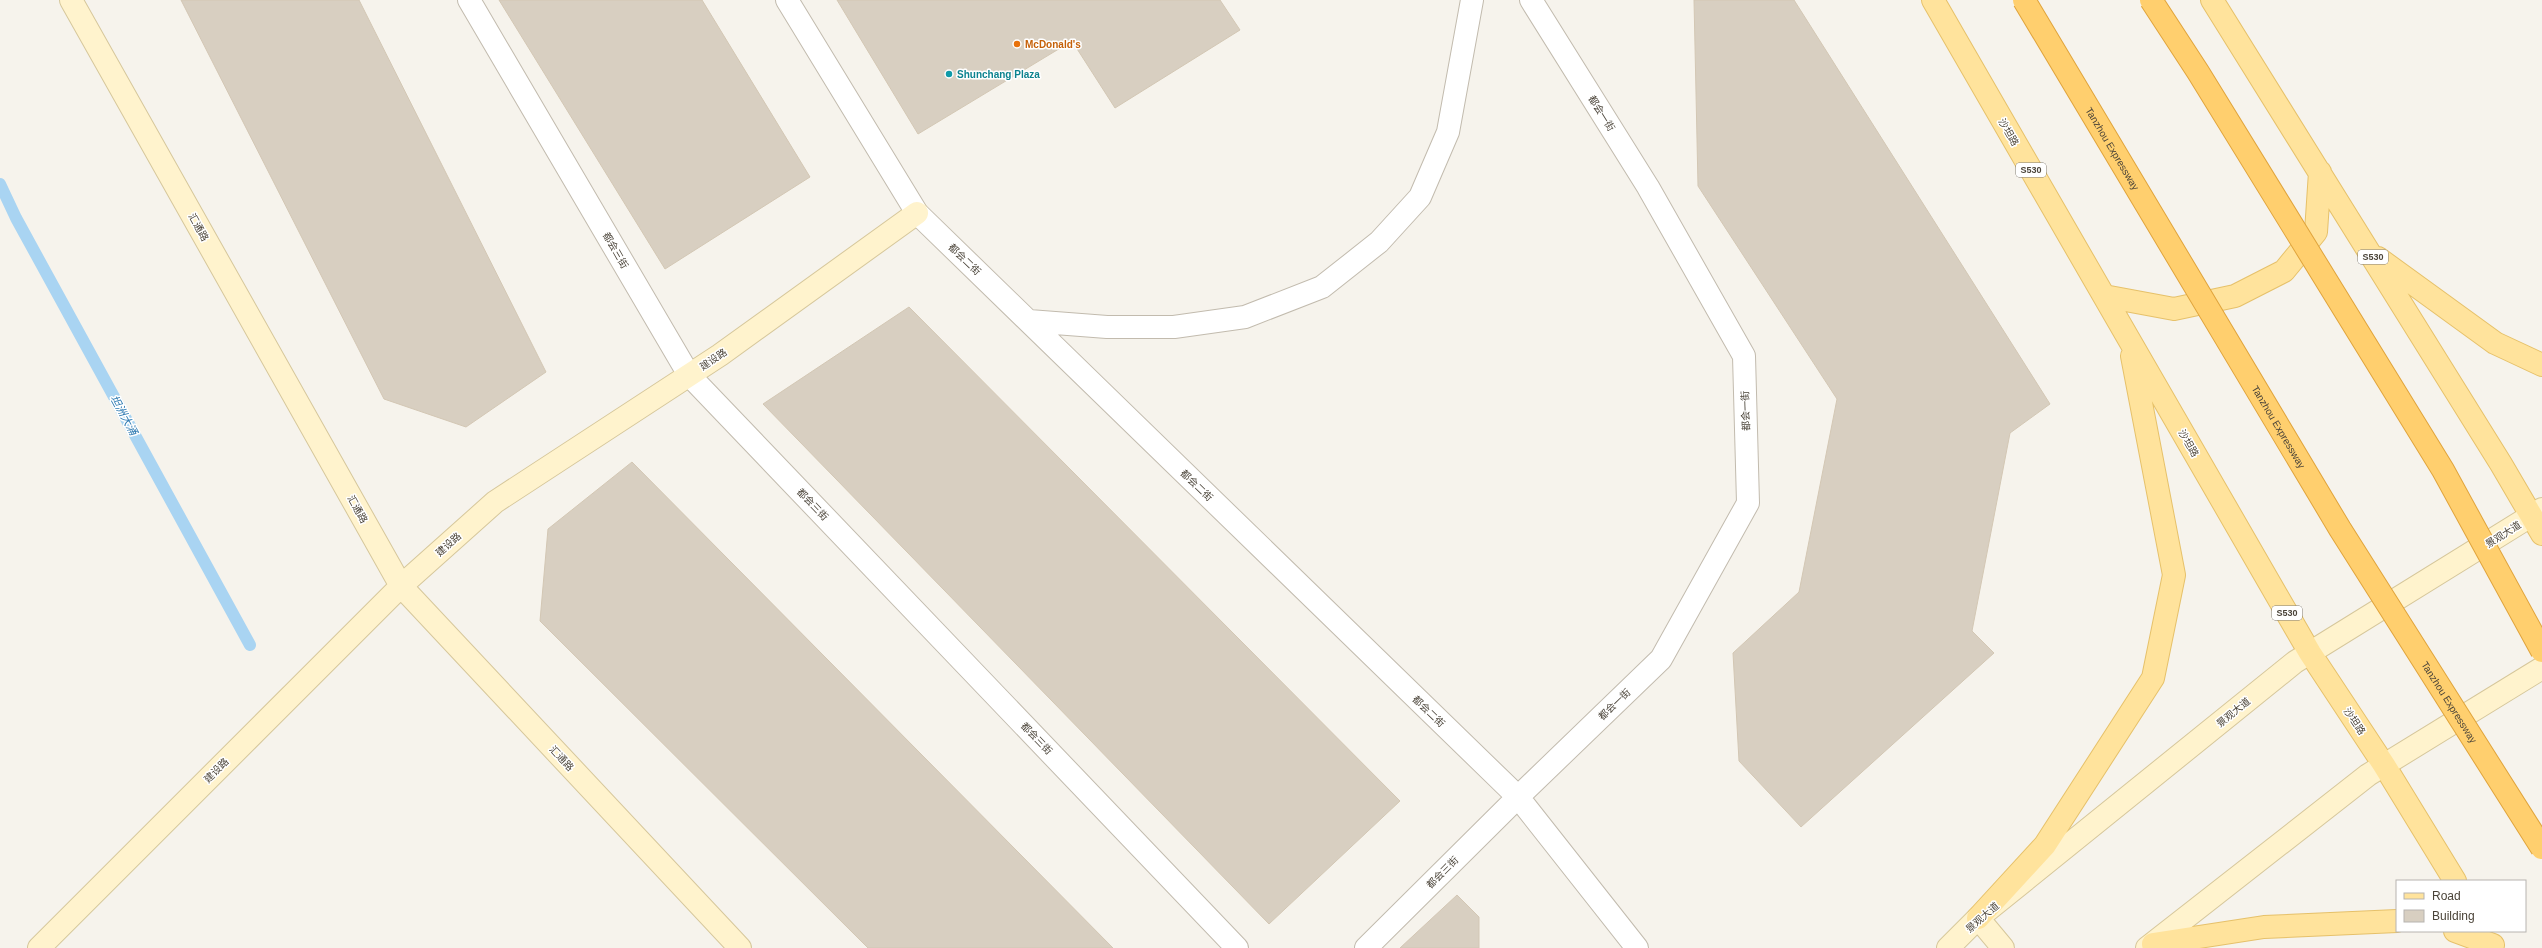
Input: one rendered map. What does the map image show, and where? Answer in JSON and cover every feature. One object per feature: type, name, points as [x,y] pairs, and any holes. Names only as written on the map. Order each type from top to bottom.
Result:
[{"type":"highway","name":"Tanzhou Expressway","points":[[2024,0],[2340,529],[2542,848]]},
{"type":"highway","points":[[2151,0],[2198,72],[2443,470],[2542,650]]},
{"type":"main road","name":"沙坦路","points":[[1933,0],[2310,653],[2384,765],[2453,880]]},
{"type":"main road","name":"S530","points":[[2212,0],[2539,519]]},
{"type":"main road","points":[[2104,296],[2174,310],[2235,296],[2284,271],[2316,232],[2320,172]]},
{"type":"main road","points":[[2369,251],[2495,343],[2542,365]]},
{"type":"main road","points":[[1978,918],[2045,845],[2154,678],[2174,575],[2129,339]]},
{"type":"main road","points":[[2150,946],[2264,927],[2396,921]]},
{"type":"main road","points":[[2459,932],[2491,941]]},
{"type":"street","name":"汇通路","points":[[71,0],[401,586],[740,948]]},
{"type":"street","name":"都会三街","points":[[469,0],[689,375],[1237,948]]},
{"type":"street","name":"都会二街","points":[[786,0],[917,213],[1518,797],[1637,948]]},
{"type":"street","points":[[1029,321],[1107,327],[1174,327],[1245,317],[1322,287],[1379,242],[1420,197],[1448,132],[1472,0]]},
{"type":"street","name":"都会一街","points":[[1518,797],[1661,659],[1748,503],[1744,356],[1648,187],[1531,0]]},
{"type":"street","name":"建设路","points":[[39,948],[401,586],[495,502],[689,375],[917,213]]},
{"type":"street","name":"景观大道","points":[[1948,948],[1978,918],[2295,662],[2539,519]]},
{"type":"street","points":[[2150,946],[2368,775],[2542,668]]},
{"type":"street","name":"都会三街","points":[[1366,948],[1518,797]]},
{"type":"street","points":[[1978,918],[2003,948]]},
{"type":"building","points":[[181,0],[359,0],[546,372],[466,427],[384,399]]},
{"type":"building","points":[[499,0],[702,0],[810,177],[665,269]]},
{"type":"building","name":"Shunchang Plaza","points":[[837,0],[1220,0],[1240,30],[1115,108],[1072,41],[918,134]]},
{"type":"building","points":[[1694,0],[1794,0],[2050,404],[2010,433],[1972,631],[1994,653],[1801,827],[1739,761],[1733,653],[1799,592],[1837,399],[1698,186]]},
{"type":"building","points":[[909,307],[1400,801],[1269,924],[763,404]]},
{"type":"building","points":[[632,462],[1113,948],[868,948],[540,621],[548,529]]},
{"type":"building","points":[[1457,895],[1479,917],[1479,948],[1400,948]]},
{"type":"waterway","name":"坦洲大涌","points":[[0,184],[16,218],[250,645]]},
{"type":"place","name":"McDonald's","points":[[1017,44]]},
{"type":"place","name":"Shunchang Plaza","points":[[949,74]]}]
